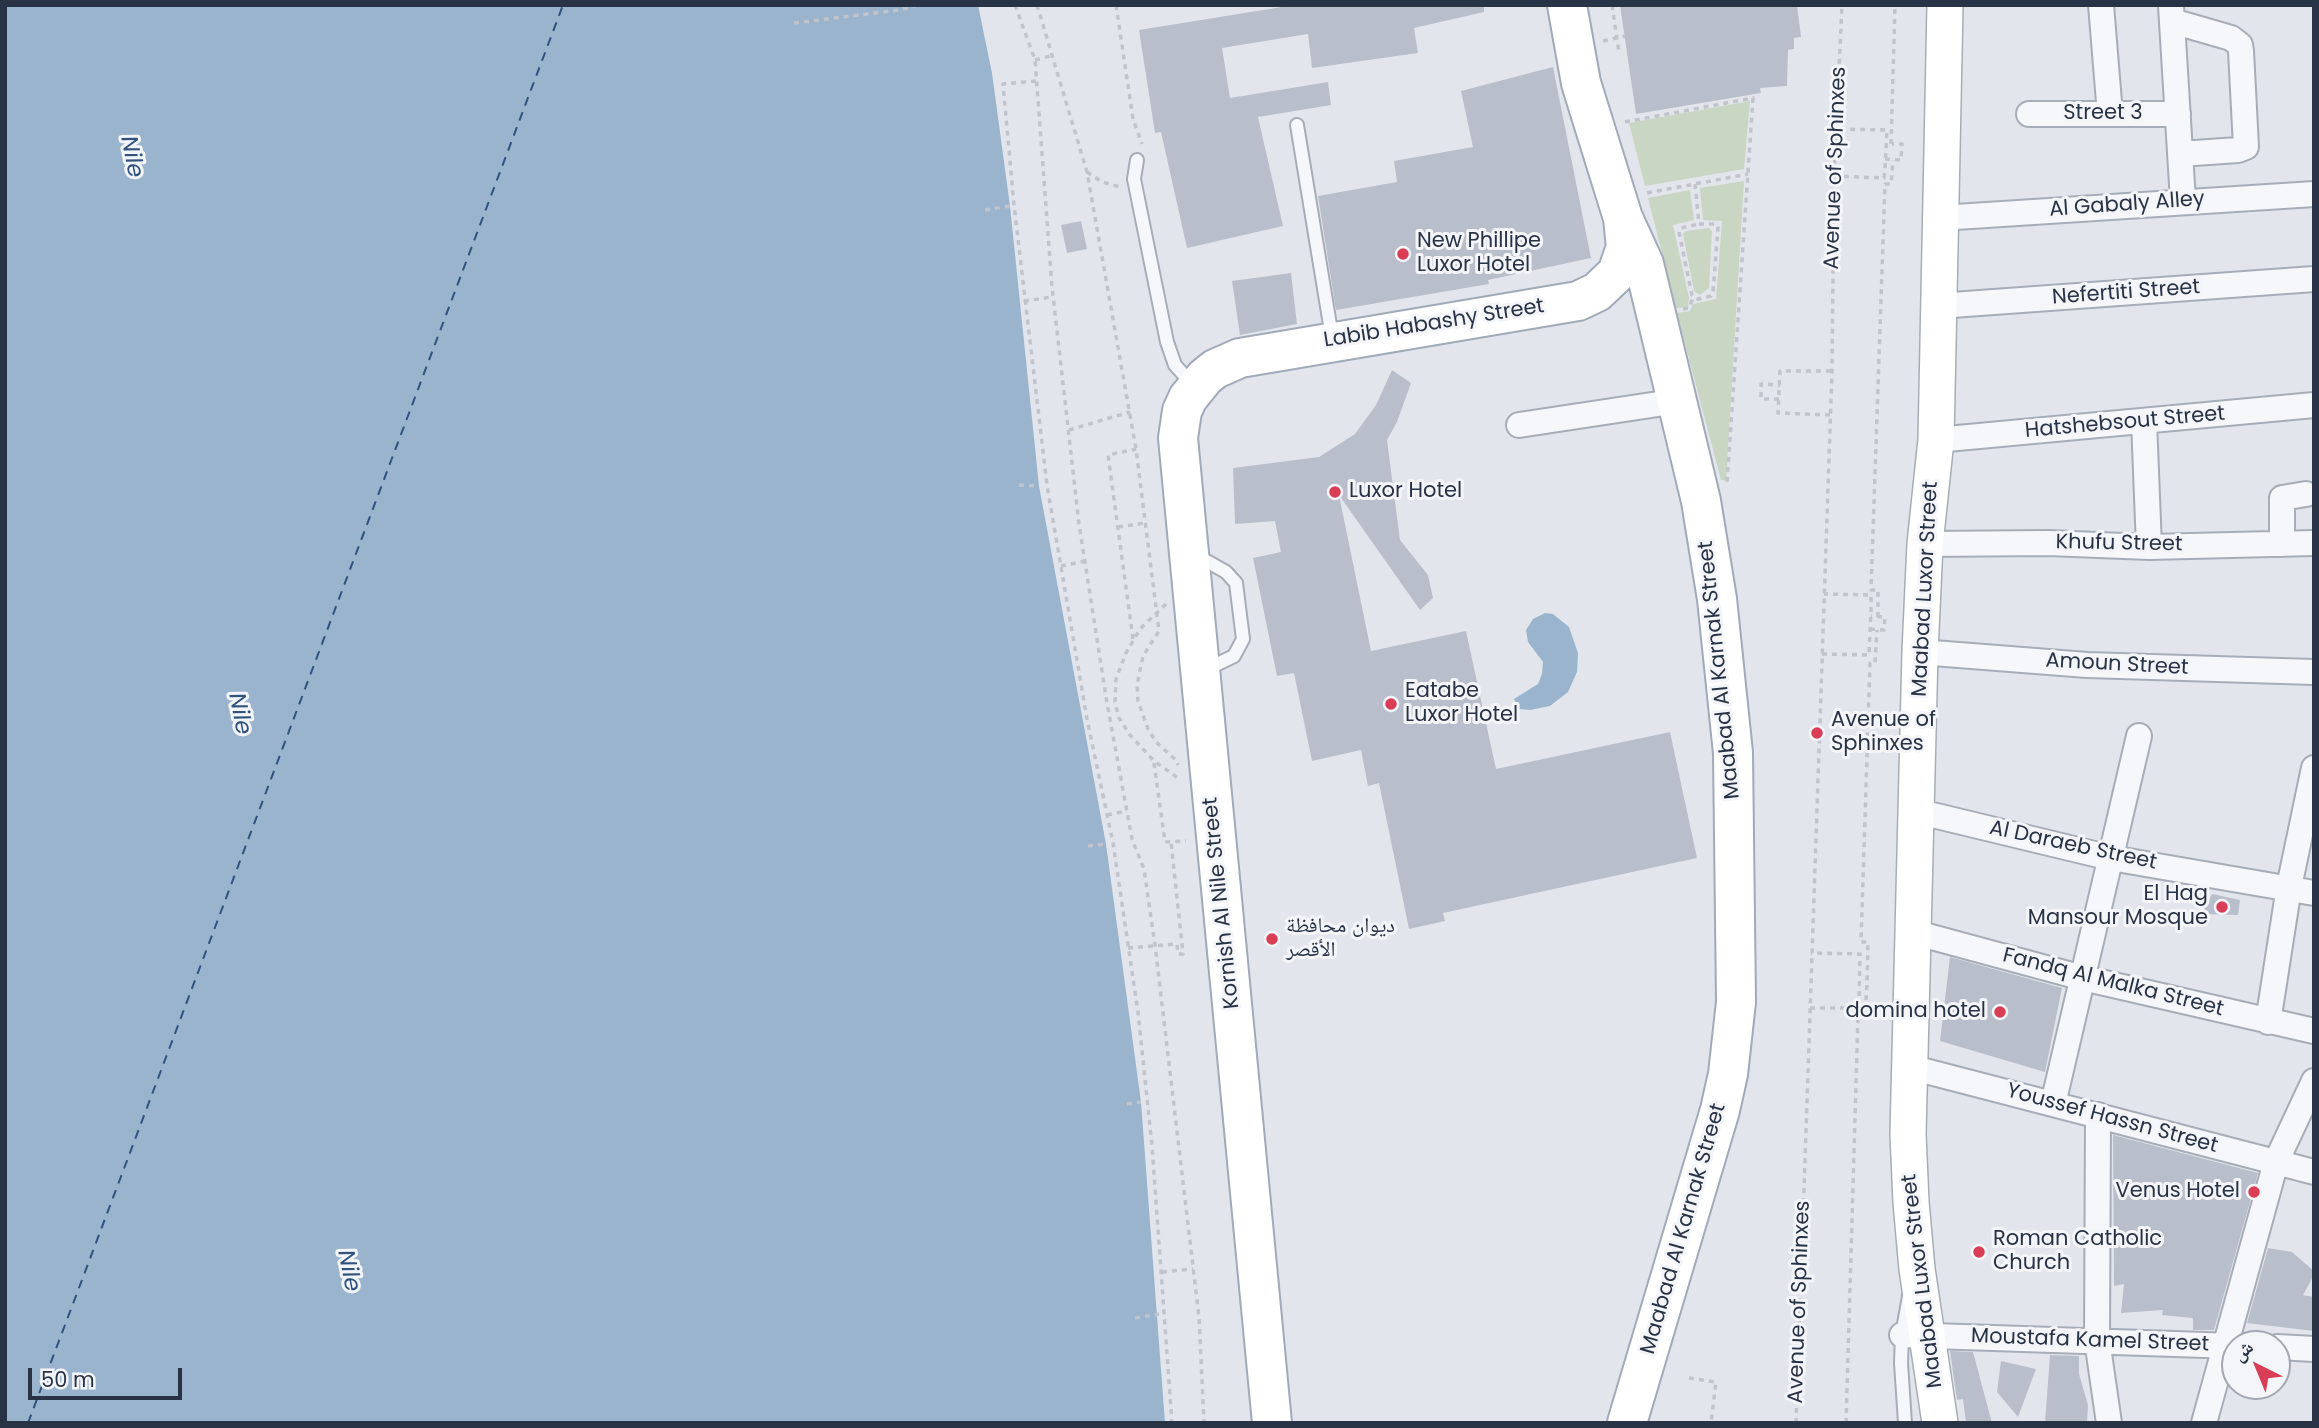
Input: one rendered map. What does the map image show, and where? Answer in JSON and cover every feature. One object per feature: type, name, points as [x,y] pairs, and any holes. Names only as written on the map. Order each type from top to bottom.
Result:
[{"type":"main road","name":"Maabad Al Karnak Street","points":[[1567,5],[1581,83],[1620,208],[1644,264],[1702,501],[1715,586],[1733,754],[1733,1038],[1720,1110],[1627,1423]]},
{"type":"main road","name":"Maabad Luxor Street","points":[[1940,1423],[1915,1336],[1917,1269],[1910,1175],[1910,1067],[1920,652],[1925,544],[1936,440],[1945,5]]},
{"type":"main road","name":"Labib Habashy Street","points":[[1195,387],[1215,369],[1240,358],[1578,301],[1597,292],[1617,273],[1626,247],[1620,208]]},
{"type":"main road","points":[[1578,301],[1624,305],[1659,320]]},
{"type":"main road","name":"Kornish Al Nile Street","points":[[1195,387],[1182,411],[1178,438],[1201,672],[1191,788],[1272,1423]]},
{"type":"street","points":[[2101,5],[2110,114]]},
{"type":"street","points":[[2180,154],[2238,150],[2246,147],[2244,103],[2241,51],[2236,41],[2172,13],[2180,154],[2183,201]]},
{"type":"street","name":"Street 3","points":[[2029,114],[2178,114]]},
{"type":"street","name":"Al Gabaly Alley","points":[[1940,218],[2314,194]]},
{"type":"street","name":"Nefertiti Street","points":[[1938,306],[2314,279]]},
{"type":"street","points":[[1519,425],[1678,401]]},
{"type":"street","name":"Hatshebsout Street","points":[[1936,440],[2314,405]]},
{"type":"street","points":[[2144,421],[2149,547]]},
{"type":"street","points":[[2282,544],[2281,498],[2306,494]]},
{"type":"street","name":"Khufu Street","points":[[1925,544],[2048,542],[2149,547],[2314,543]]},
{"type":"street","name":"Amoun Street","points":[[1920,652],[2087,665],[2314,672]]},
{"type":"street","points":[[2053,1104],[2139,736]]},
{"type":"street","points":[[2268,1022],[2289,887],[2314,768]]},
{"type":"street","name":"Al Daraeb Street","points":[[1916,811],[2111,858],[2314,892]]},
{"type":"street","name":"Fandq Al Malka Street","points":[[1913,932],[2083,978],[2314,1031]]},
{"type":"street","name":"Youssef Hassn Street","points":[[1910,1067],[2314,1172]]},
{"type":"street","points":[[2234,1330],[2276,1162],[2314,1081]]},
{"type":"street","points":[[2098,1115],[2097,1340],[2109,1423]]},
{"type":"street","name":"Moustafa Kamel Street","points":[[1915,1336],[2221,1345]]},
{"type":"street","points":[[2291,1348],[2314,1349]]},
{"type":"street","points":[[2204,1423],[2221,1372]]},
{"type":"lane","points":[[1297,125],[1332,341]]},
{"type":"lane","points":[[1137,160],[1136,188],[1170,354],[1180,371],[1195,387]]},
{"type":"lane","points":[[1905,1423],[1901,1363],[1915,1336]]},
{"type":"path","points":[[794,23],[917,5]]},
{"type":"path","points":[[1015,5],[1035,60],[1053,297],[1085,561],[1107,703],[1132,839],[1144,869],[1155,946],[1199,1317],[1204,1423]]},
{"type":"path","points":[[1037,5],[1087,172],[1136,449],[1159,631],[1141,663],[1137,685],[1138,701],[1148,729],[1156,742],[1177,761],[1191,788]]},
{"type":"path","points":[[1116,5],[1133,119],[1143,148],[1137,160]]},
{"type":"path","points":[[1612,5],[1619,53]]},
{"type":"path","name":"Avenue of Sphinxes","points":[[1796,1423],[1832,371],[1835,129],[1842,5]]},
{"type":"path","points":[[1834,176],[1884,177],[1889,144],[1895,5]]},
{"type":"path","points":[[1597,43],[1625,36]]},
{"type":"path","points":[[1035,60],[1051,56]]},
{"type":"path","points":[[1036,81],[1003,83],[1024,301],[1046,485],[1087,719],[1107,815],[1128,948],[1143,1066],[1162,1272],[1172,1423]]},
{"type":"path","points":[[1628,133],[1625,121],[1753,98],[1726,496],[1702,501]]},
{"type":"path","points":[[1835,129],[1887,130],[1889,144]]},
{"type":"path","points":[[1885,159],[1901,160],[1902,145],[1889,144]]},
{"type":"path","points":[[1878,617],[1878,590],[1871,590],[1871,563],[1885,184],[1891,184],[1893,160]]},
{"type":"path","points":[[1087,172],[1110,184],[1136,188]]},
{"type":"path","points":[[1620,208],[1695,184],[1748,174]]},
{"type":"path","points":[[1695,184],[1699,224]]},
{"type":"path","points":[[985,210],[1010,205]]},
{"type":"path","points":[[1699,224],[1716,224],[1718,228],[1713,294],[1698,299],[1692,295],[1679,232],[1681,228],[1699,224]]},
{"type":"path","points":[[1024,301],[1053,297]]},
{"type":"path","points":[[1830,415],[1778,413],[1780,371],[1832,371]]},
{"type":"path","points":[[1779,400],[1761,399],[1761,384],[1780,385]]},
{"type":"path","points":[[1069,430],[1129,412]]},
{"type":"path","points":[[1133,639],[1108,454],[1136,449]]},
{"type":"path","points":[[1018,485],[1038,485]]},
{"type":"path","points":[[1118,527],[1145,523]]},
{"type":"path","points":[[1060,566],[1085,561]]},
{"type":"path","points":[[1191,788],[1154,761],[1125,727],[1115,702],[1116,679],[1133,639],[1192,570]]},
{"type":"path","points":[[1822,654],[1869,655],[1871,616],[1871,595],[1824,594]]},
{"type":"path","points":[[1870,629],[1884,630],[1885,617],[1871,616]]},
{"type":"path","points":[[1846,1423],[1858,1017],[1865,1017],[1867,984],[1868,942],[1861,942],[1861,928],[1870,663],[1875,663],[1877,630]]},
{"type":"path","points":[[1107,703],[1115,702]]},
{"type":"path","points":[[1154,761],[1165,842],[1186,841],[1187,853]]},
{"type":"path","points":[[1107,815],[1128,811]]},
{"type":"path","points":[[1128,948],[1177,944],[1178,954],[1184,954],[1171,842]]},
{"type":"path","points":[[1088,846],[1106,844]]},
{"type":"path","points":[[1810,1008],[1858,1009],[1860,954],[1811,953]]},
{"type":"path","points":[[1859,983],[1867,984]]},
{"type":"path","points":[[1127,1104],[1141,1102]]},
{"type":"path","points":[[1162,1272],[1193,1269]]},
{"type":"path","points":[[1135,1318],[1159,1314]]},
{"type":"path","points":[[1689,1378],[1716,1382],[1711,1423]]},
{"type":"green space","points":[[1750,101],[1744,169],[1645,186],[1629,123]]},
{"type":"green space","points":[[1744,181],[1726,481],[1721,480],[1677,313],[1690,311],[1693,304],[1716,299],[1722,221],[1703,220],[1700,188]]},
{"type":"green space","points":[[1690,190],[1694,220],[1673,225],[1689,298],[1688,307],[1676,308],[1648,198]]},
{"type":"green space","points":[[1709,228],[1712,231],[1709,288],[1700,295],[1694,291],[1683,234],[1686,231]]},
{"type":"water","name":"Nile","points":[[5,5],[978,5],[992,73],[1010,206],[1039,486],[1106,844],[1141,1102],[1165,1423],[5,1423]]},
{"type":"water","points":[[1545,613],[1553,614],[1569,627],[1578,653],[1577,672],[1568,692],[1550,706],[1519,709],[1514,699],[1538,684],[1542,674],[1543,662],[1528,642],[1526,630],[1533,619]]},
{"type":"building","points":[[1294,5],[1484,5],[1484,12],[1414,28],[1418,53],[1312,68],[1308,34],[1222,48],[1230,98],[1328,82],[1331,105],[1258,117],[1283,226],[1187,248],[1161,132],[1155,133],[1139,30]]},
{"type":"building","points":[[1620,5],[1797,5],[1801,37],[1794,38],[1794,49],[1788,50],[1787,86],[1760,88],[1761,93],[1636,114]]},
{"type":"building","points":[[1553,67],[1591,258],[1488,280],[1489,284],[1336,310],[1318,196],[1397,182],[1394,161],[1473,147],[1461,91]]},
{"type":"building","points":[[1081,221],[1087,249],[1067,253],[1061,225]]},
{"type":"building","points":[[1291,273],[1297,324],[1240,335],[1232,281]]},
{"type":"building","name":"Eatabe Luxor Hotel","points":[[1392,370],[1411,383],[1397,422],[1387,440],[1400,540],[1428,575],[1433,598],[1420,610],[1339,495],[1371,651],[1466,631],[1496,769],[1670,732],[1697,858],[1443,913],[1445,921],[1409,929],[1379,783],[1368,786],[1361,750],[1312,761],[1294,673],[1277,676],[1253,558],[1281,552],[1275,521],[1235,524],[1233,468],[1319,457],[1355,434],[1376,405]]},
{"type":"building","name":"El Hag Mansour Mosque","points":[[2212,894],[2240,900],[2238,915],[2202,914]]},
{"type":"building","name":"domina hotel","points":[[1950,957],[2062,988],[2045,1072],[1940,1041]]},
{"type":"building","points":[[2113,1135],[2258,1173],[2214,1330],[2193,1330],[2193,1318],[2162,1315],[2163,1310],[2121,1313],[2124,1284],[2114,1286]]},
{"type":"building","points":[[2268,1248],[2292,1252],[2314,1271],[2303,1295],[2314,1297],[2314,1331],[2247,1323]]},
{"type":"building","points":[[1950,1351],[1973,1352],[1992,1423],[1966,1423],[1963,1399],[1957,1400]]},
{"type":"building","points":[[2050,1355],[2079,1356],[2079,1374],[2088,1405],[2087,1423],[2045,1423]]},
{"type":"building","points":[[2001,1361],[2036,1369],[2018,1417],[1997,1392]]},
{"type":"ferry route","points":[[28,1423],[563,5]]},
{"type":"place","name":"New Phillipe Luxor Hotel","points":[[1403,254]]},
{"type":"place","name":"Luxor Hotel","points":[[1335,492]]},
{"type":"place","name":"Eatabe Luxor Hotel","points":[[1391,704]]},
{"type":"place","name":"Avenue of Sphinxes","points":[[1817,733]]},
{"type":"place","name":"El Hag Mansour Mosque","points":[[2222,907]]},
{"type":"place","name":"ديوان محافظة الأقصر","points":[[1272,939]]},
{"type":"place","name":"domina hotel","points":[[2000,1012]]},
{"type":"place","name":"Venus Hotel","points":[[2254,1192]]},
{"type":"place","name":"Roman Catholic Church","points":[[1979,1252]]}]
